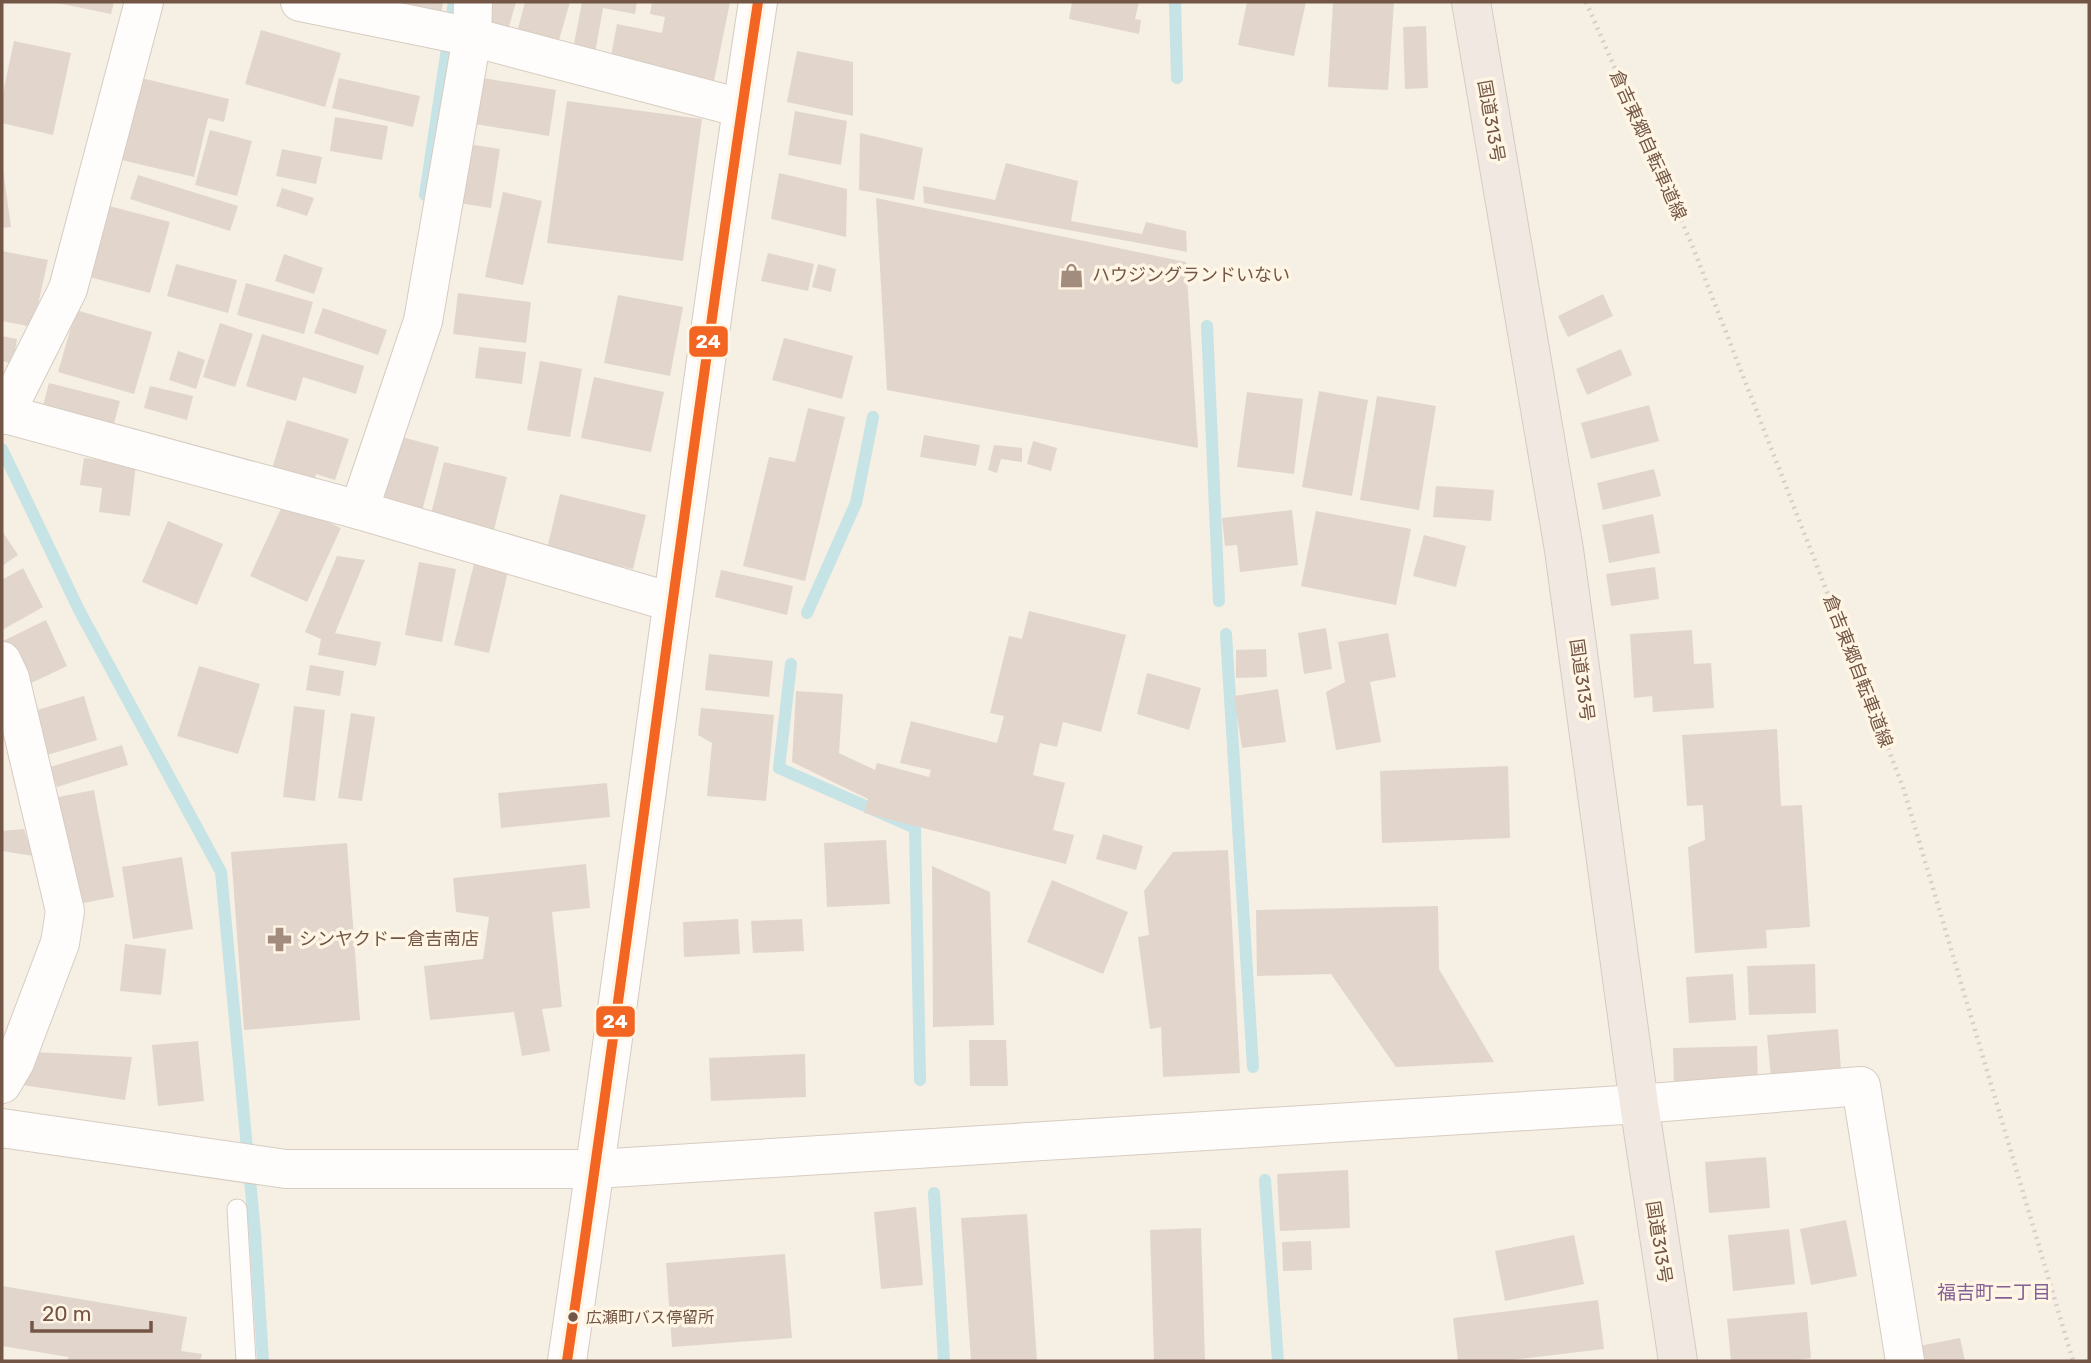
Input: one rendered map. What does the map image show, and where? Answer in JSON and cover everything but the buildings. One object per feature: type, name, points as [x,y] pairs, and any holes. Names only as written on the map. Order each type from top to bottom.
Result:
[{"type":"highway","name":"国道313号","points":[[1471,2],[1564,550],[1639,1104],[1678,1361]]},
{"type":"street","points":[[144,2],[68,289],[3,414],[359,510],[671,602]]},
{"type":"street","points":[[300,2],[472,19],[741,108]]},
{"type":"street","points":[[567,1361],[671,602],[758,2]]},
{"type":"street","points":[[359,510],[423,321],[472,19]]},
{"type":"street","points":[[2,661],[10,678],[65,911],[60,943],[15,1062],[2,1084]]},
{"type":"street","points":[[2,1128],[286,1169],[595,1169],[1639,1104],[1861,1086],[1905,1361]]},
{"type":"lane","points":[[237,1209],[246,1361]]},
{"type":"path","name":"倉吉東郷自転車道線","points":[[1586,2],[1692,245],[1903,787],[2073,1361]]},
{"type":"waterway","points":[[425,195],[454,2]]},
{"type":"waterway","points":[[1175,2],[1177,78]]},
{"type":"waterway","points":[[1207,326],[1219,601]]},
{"type":"waterway","points":[[807,613],[856,503],[873,417]]},
{"type":"waterway","points":[[2,449],[79,610],[221,872],[255,1233],[263,1361]]},
{"type":"waterway","points":[[1226,634],[1253,1067]]},
{"type":"waterway","points":[[791,664],[779,768],[915,828],[920,1080]]},
{"type":"waterway","points":[[1265,1180],[1278,1361]]},
{"type":"waterway","points":[[934,1193],[944,1361]]},
{"type":"transit line","name":"24","points":[[567,1361],[708,341],[758,2]]},
{"type":"place","name":"ハウジングランドいない","points":[[1072,275]]},
{"type":"place","name":"シンヤクドー倉吉南店","points":[[279,939]]},
{"type":"place","name":"広瀬町バス停留所","points":[[573,1317]]},
{"type":"district","name":"福吉町二丁目","points":[[1994,1292]]}]
